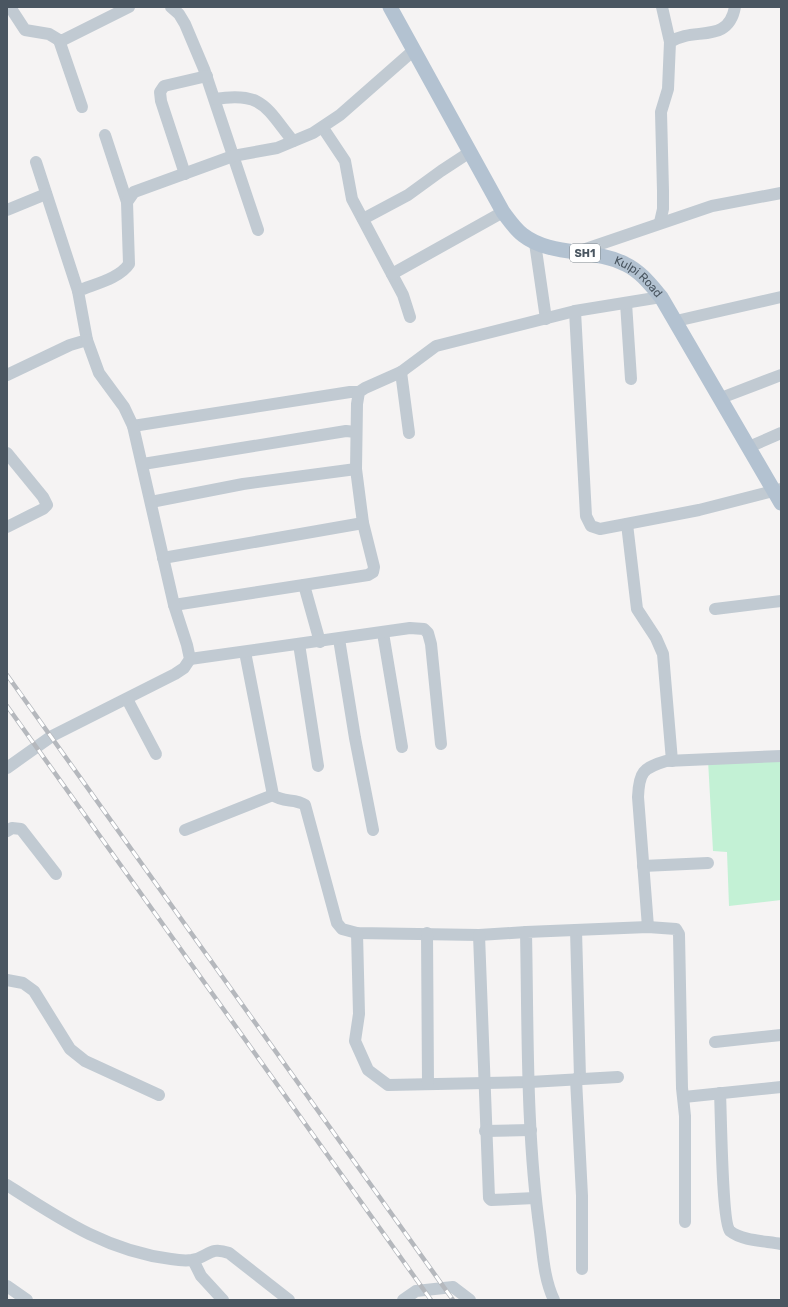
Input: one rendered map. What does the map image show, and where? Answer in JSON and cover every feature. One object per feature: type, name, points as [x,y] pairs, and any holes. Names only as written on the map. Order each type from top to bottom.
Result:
[{"type":"main road","name":"Kulpi Road","points":[[390,7],[503,212],[522,235],[535,243],[613,258],[626,264],[647,280],[661,297],[676,321],[749,447],[779,494]]},
{"type":"street","points":[[10,7],[25,30],[49,34],[59,40],[82,107]]},
{"type":"street","points":[[59,40],[63,40],[109,11],[129,7]]},
{"type":"street","points":[[171,7],[179,14],[186,24],[207,76],[258,230]]},
{"type":"street","points":[[660,222],[663,209],[661,112],[668,89],[670,42],[662,7]]},
{"type":"street","points":[[670,42],[676,38],[717,32],[729,24],[735,7]]},
{"type":"street","points":[[127,202],[134,192],[139,189],[233,156],[277,148],[323,128],[414,50]]},
{"type":"street","points":[[185,174],[161,101],[160,92],[164,86],[207,76]]},
{"type":"street","points":[[215,99],[231,96],[248,97],[256,100],[266,108],[293,141]]},
{"type":"street","points":[[323,128],[345,161],[352,199],[403,296],[410,317]]},
{"type":"street","points":[[78,291],[125,271],[129,264],[127,202],[105,135]]},
{"type":"street","points":[[363,219],[408,196],[441,171],[470,152]]},
{"type":"street","points":[[7,768],[52,736],[175,674],[184,668],[190,659],[174,605],[134,426],[124,407],[106,386],[99,373],[87,340],[78,291],[36,162]]},
{"type":"street","points":[[576,252],[660,222],[712,206],[781,193]]},
{"type":"street","points":[[7,210],[46,194]]},
{"type":"street","points":[[392,274],[503,212]]},
{"type":"street","points":[[535,243],[546,319]]},
{"type":"street","points":[[134,426],[350,392],[359,392],[402,372],[436,346],[575,311],[661,297]]},
{"type":"street","points":[[676,321],[781,297]]},
{"type":"street","points":[[626,303],[631,379]]},
{"type":"street","points":[[575,311],[586,516],[591,526],[600,529],[779,494]]},
{"type":"street","points":[[7,375],[70,345],[87,340]]},
{"type":"street","points":[[402,372],[409,433]]},
{"type":"street","points":[[721,398],[781,375]]},
{"type":"street","points":[[174,605],[368,575],[373,572],[374,567],[363,523],[356,469],[357,404],[359,392]]},
{"type":"street","points":[[143,464],[233,448],[346,431],[356,432]]},
{"type":"street","points":[[749,447],[781,433]]},
{"type":"street","points":[[7,453],[43,496],[47,505],[43,509],[7,527]]},
{"type":"street","points":[[150,502],[242,484],[356,469]]},
{"type":"street","points":[[163,558],[363,523]]},
{"type":"street","points":[[627,524],[637,610],[656,638],[663,654],[672,761]]},
{"type":"street","points":[[304,585],[320,642]]},
{"type":"street","points":[[715,609],[781,601]]},
{"type":"street","points":[[190,659],[418,628],[424,629],[428,633],[431,644],[441,744]]},
{"type":"street","points":[[383,633],[402,747]]},
{"type":"street","points":[[340,639],[355,738],[373,830]]},
{"type":"street","points":[[299,644],[318,766]]},
{"type":"street","points":[[245,652],[273,795],[279,800],[301,802],[305,805],[337,923],[342,930],[357,933],[479,935],[648,927],[676,929],[681,941],[682,1088],[684,1097],[684,1222]]},
{"type":"street","points":[[127,699],[156,754]]},
{"type":"street","points":[[648,927],[638,783],[643,771],[650,766],[672,761],[781,756]]},
{"type":"street","points":[[185,830],[273,795]]},
{"type":"street","points":[[7,831],[12,828],[21,830],[56,874]]},
{"type":"street","points":[[643,866],[708,863]]},
{"type":"street","points":[[576,930],[578,1078],[582,1196],[582,1268]]},
{"type":"street","points":[[526,932],[531,1130],[535,1198],[547,1282],[554,1300]]},
{"type":"street","points":[[357,933],[359,1014],[355,1041],[370,1073],[388,1084],[530,1082],[578,1078],[618,1077]]},
{"type":"street","points":[[427,933],[428,1084]]},
{"type":"street","points":[[479,935],[485,1130],[489,1199],[535,1198]]},
{"type":"street","points":[[7,980],[23,983],[34,991],[65,1042],[85,1061],[158,1095]]},
{"type":"street","points":[[715,1042],[781,1035]]},
{"type":"street","points":[[684,1097],[781,1087]]},
{"type":"street","points":[[720,1093],[727,1226],[730,1230],[746,1237],[781,1244]]},
{"type":"street","points":[[485,1130],[531,1130]]},
{"type":"street","points":[[7,1185],[94,1237],[120,1248],[163,1258],[193,1260],[220,1250],[229,1253],[289,1300]]},
{"type":"street","points":[[193,1260],[201,1276],[223,1300]]},
{"type":"street","points":[[7,1286],[27,1300]]},
{"type":"street","points":[[403,1300],[416,1291],[453,1287],[470,1300]]},
{"type":"green space","points":[[781,758],[781,900],[729,906],[727,852],[713,851],[708,760]]},
{"type":"railway","points":[[7,675],[453,1300]]},
{"type":"railway","points":[[7,706],[431,1300]]}]
